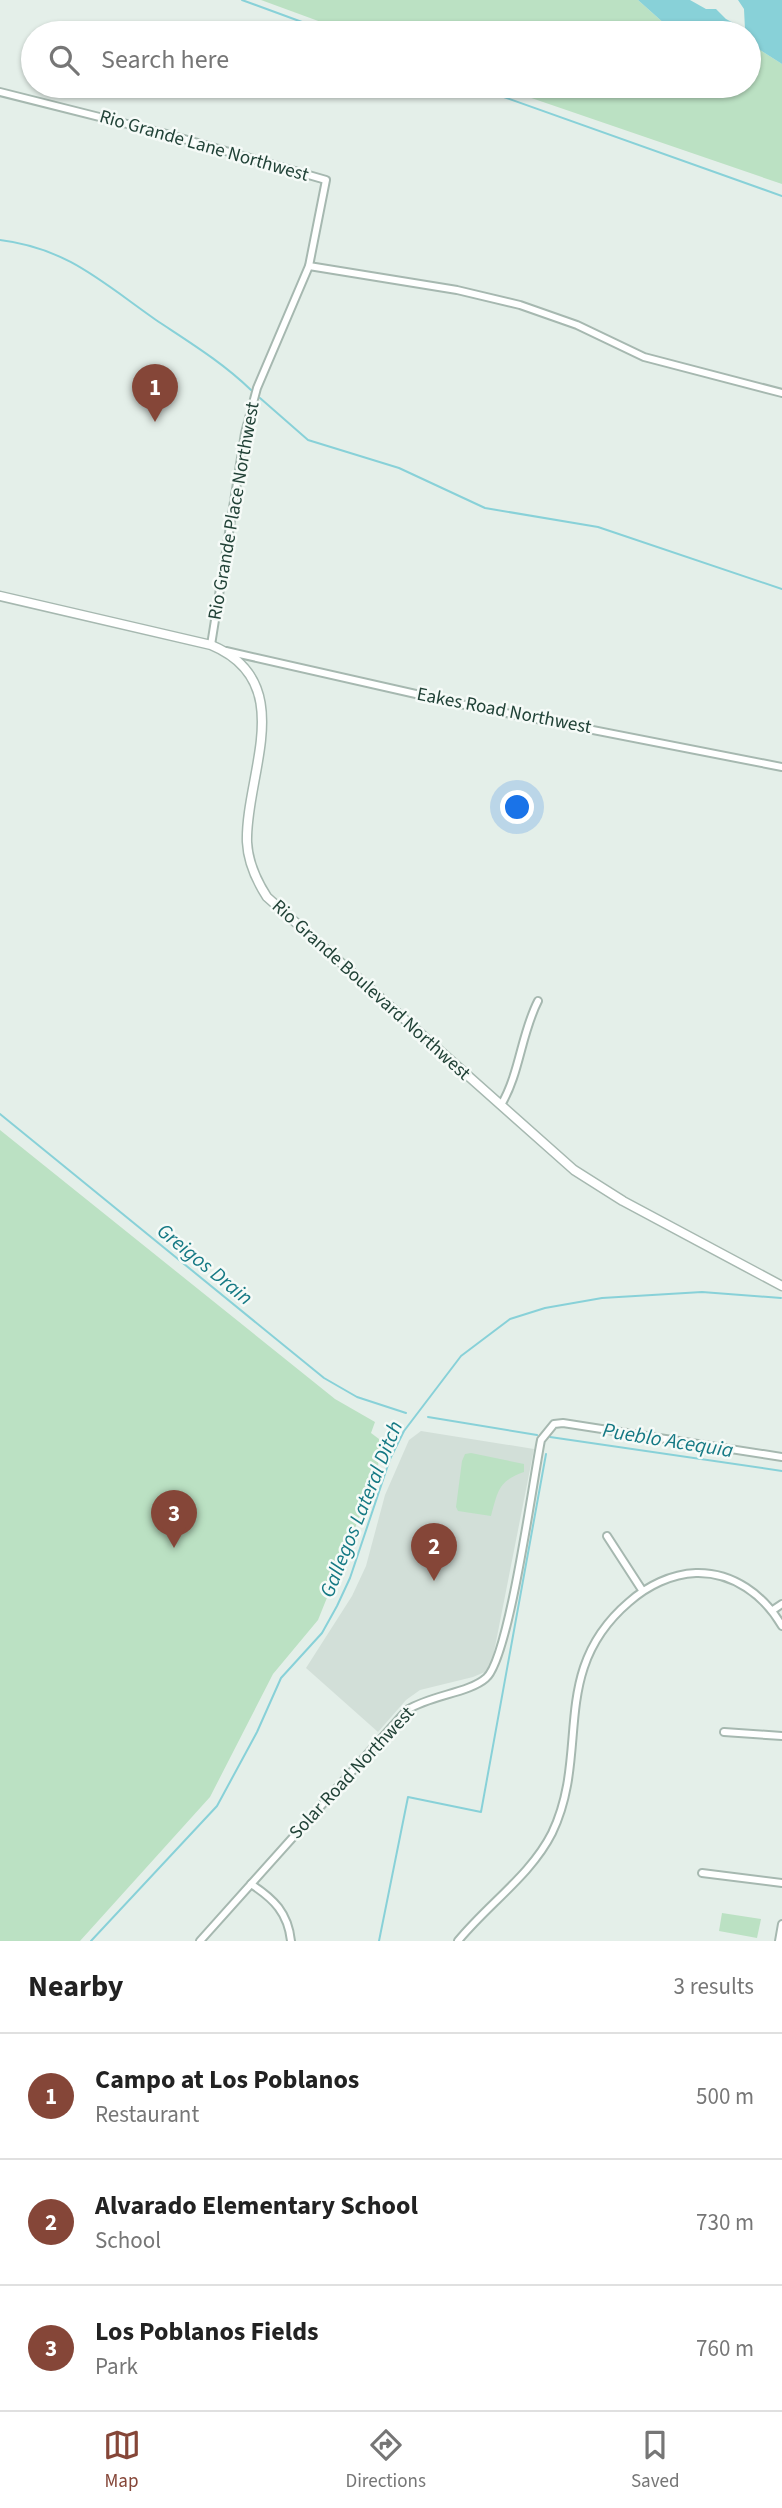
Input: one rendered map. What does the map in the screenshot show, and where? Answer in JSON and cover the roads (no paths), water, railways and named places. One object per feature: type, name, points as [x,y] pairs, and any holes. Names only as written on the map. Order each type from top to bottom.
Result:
[{"type":"street","name":"Rio Grande Lane Northwest","points":[[0,92],[21,97]]},
{"type":"street","name":"Rio Grande Lane Northwest","points":[[24,98],[163,133],[326,180]]},
{"type":"street","name":"Rio Grande Place Northwest","points":[[211,645],[233,498],[251,411],[257,388],[309,266],[326,180]]},
{"type":"street","points":[[309,266],[445,288],[520,305],[577,325],[645,357],[782,393]]},
{"type":"street","name":"Rio Grande Boulevard Northwest","points":[[0,596],[211,645],[226,651],[243,667],[261,704],[263,732],[247,843],[257,882],[278,908],[574,1170],[782,1286]]},
{"type":"street","name":"Eakes Road Northwest","points":[[226,651],[460,704],[782,766]]},
{"type":"street","points":[[501,1105],[510,1090],[530,1016],[538,1001]]},
{"type":"street","name":"Solar Road Northwest","points":[[200,1941],[407,1710],[420,1701],[473,1686],[492,1672],[505,1639],[541,1440],[554,1424],[563,1423],[782,1457]]},
{"type":"street","points":[[607,1536],[642,1590]]},
{"type":"street","points":[[458,1941],[546,1844],[562,1802],[576,1697],[583,1666],[598,1632],[642,1590],[680,1575],[711,1574],[739,1583],[773,1610],[782,1626]]},
{"type":"street","points":[[773,1610],[782,1604]]},
{"type":"street","points":[[724,1732],[782,1736]]},
{"type":"street","points":[[702,1873],[782,1883]]},
{"type":"street","points":[[251,1884],[274,1900],[289,1923],[291,1941]]},
{"type":"street","points":[[779,1941],[782,1924]]},
{"type":"water","points":[[638,0],[690,0],[706,9],[716,9],[730,21],[662,21]]},
{"type":"water","points":[[738,0],[782,0],[782,64],[761,51],[761,21],[745,21],[744,9]]},
{"type":"waterway","points":[[242,0],[299,21]]},
{"type":"waterway","points":[[507,98],[782,196]]},
{"type":"waterway","points":[[0,240],[45,251],[83,269],[229,370],[251,390]]},
{"type":"waterway","points":[[260,398],[308,440],[399,468],[485,508],[598,527],[782,589]]},
{"type":"waterway","name":"Greigos Drain","points":[[0,1114],[324,1378],[357,1397],[406,1413]]},
{"type":"waterway","name":"Gallegos Lateral Ditch","points":[[91,1941],[217,1806],[257,1732],[281,1678],[322,1633],[337,1606],[350,1578],[390,1459],[404,1431],[461,1356],[510,1319],[545,1308],[602,1298],[702,1292],[781,1298]]},
{"type":"waterway","name":"Pueblo Acequia","points":[[428,1417],[537,1435]]},
{"type":"waterway","name":"Pueblo Acequia","points":[[550,1437],[782,1471]]},
{"type":"waterway","points":[[379,1941],[408,1797],[481,1812],[546,1454]]},
{"type":"place","name":"Campo at Los Poblanos","points":[[155,422]]},
{"type":"place","name":"Los Poblanos Fields","points":[[174,1548]]},
{"type":"place","name":"Alvarado Elementary School","points":[[434,1581]]}]
